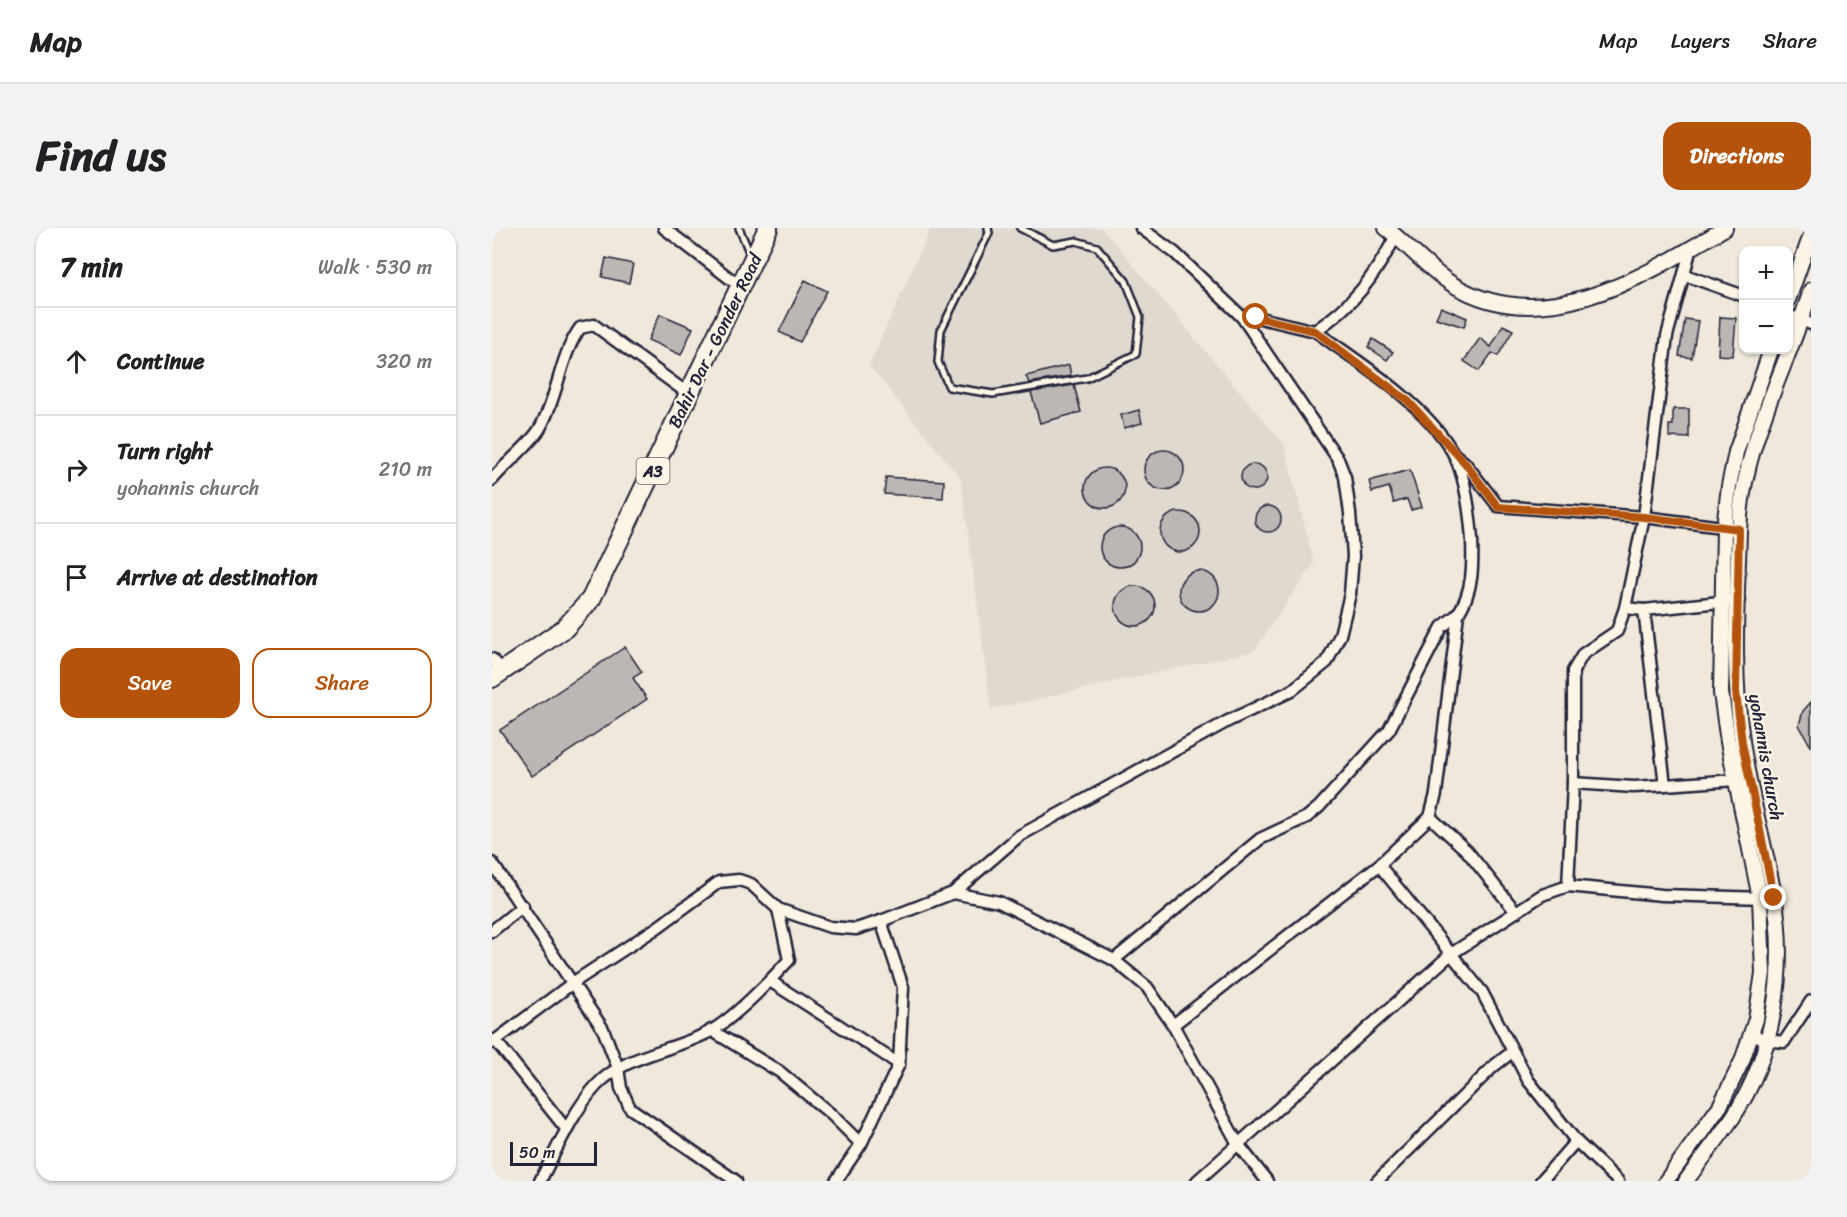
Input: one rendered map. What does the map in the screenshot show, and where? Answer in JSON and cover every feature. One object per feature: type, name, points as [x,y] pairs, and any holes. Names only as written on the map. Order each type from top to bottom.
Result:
[{"type":"highway","name":"Bahir Dar - Gonder Road","points":[[496,669],[565,628],[591,599],[754,262],[768,228]]},
{"type":"street","points":[[664,228],[741,287]]},
{"type":"street","points":[[567,1130],[493,1041],[574,982],[658,927],[718,882],[739,880],[750,885],[778,909],[830,927],[856,929],[881,921],[953,893],[1019,836],[1228,722],[1291,691],[1327,662],[1340,635],[1350,594],[1353,555],[1346,477],[1320,430],[1242,317],[1175,253],[1141,228]]},
{"type":"street","points":[[1315,331],[1336,317],[1370,282],[1391,232],[1451,284],[1479,298],[1502,304],[1539,306],[1570,303],[1600,295],[1725,228]]},
{"type":"street","points":[[1793,286],[1811,235]]},
{"type":"street","points":[[1568,886],[1575,703],[1573,671],[1583,654],[1617,631],[1625,608],[1644,517],[1667,336],[1691,248]]},
{"type":"street","points":[[1685,275],[1739,295]]},
{"type":"street","name":"yohannis church","points":[[1686,1181],[1734,1115],[1756,1070],[1766,1040],[1778,974],[1774,898],[1742,743],[1736,692],[1739,529],[1743,488],[1750,456],[1811,290]]},
{"type":"street","points":[[1114,960],[1260,840],[1307,817],[1319,807],[1389,730],[1442,627],[1458,614],[1466,603],[1473,572],[1470,509],[1454,454],[1444,438],[1408,401],[1315,331],[1256,317],[1242,317]]},
{"type":"street","points":[[492,480],[538,431],[555,396],[567,346],[580,328],[594,325],[690,395]]},
{"type":"street","points":[[1668,1180],[1720,1106],[1742,1061],[1751,1033],[1763,973],[1760,898],[1721,693],[1724,528],[1729,486],[1736,452],[1770,354]]},
{"type":"street","points":[[1755,395],[1769,400]]},
{"type":"street","points":[[1454,454],[1465,463],[1498,507],[1644,517],[1739,529]]},
{"type":"street","points":[[1625,608],[1644,610],[1739,600]]},
{"type":"street","points":[[1644,610],[1665,784]]},
{"type":"street","points":[[1173,1025],[1379,865],[1430,817],[1436,794],[1458,614]]},
{"type":"street","points":[[1573,783],[1634,787],[1736,780]]},
{"type":"street","points":[[1430,817],[1467,851],[1516,912]]},
{"type":"street","points":[[492,863],[574,982],[603,1029],[618,1068],[621,1088],[630,1108],[736,1181]]},
{"type":"street","points":[[1379,865],[1482,992],[1528,1080],[1576,1141],[1618,1181]]},
{"type":"street","points":[[1197,1181],[1451,954],[1542,895],[1568,886],[1662,895],[1774,898]]},
{"type":"street","points":[[953,893],[999,902],[1114,960],[1147,987],[1173,1025],[1238,1144],[1267,1181]]},
{"type":"street","points":[[492,931],[523,906]]},
{"type":"street","points":[[543,1180],[567,1130],[596,1086],[618,1068],[711,1030],[770,981],[789,960],[778,909]]},
{"type":"street","points":[[836,1181],[861,1144],[899,1064],[903,987],[881,921]]},
{"type":"street","points":[[770,981],[899,1064]]},
{"type":"street","points":[[1751,1033],[1766,1040],[1784,1042],[1811,1001]]},
{"type":"street","points":[[711,1030],[780,1072],[832,1115],[861,1144]]},
{"type":"street","points":[[1377,1181],[1494,1066],[1512,1052]]},
{"type":"street","points":[[1541,1181],[1576,1141]]},
{"type":"lane","points":[[739,228],[754,262]]},
{"type":"lane","points":[[988,228],[989,233],[941,330],[938,362],[949,387],[993,394],[1087,378],[1136,354],[1140,317],[1126,280],[1097,248],[1076,241],[1053,245],[1020,228]]},
{"type":"shaded area","points":[[931,228],[1102,228],[1284,444],[1314,563],[1254,651],[991,709],[961,479],[869,365]]},
{"type":"building","points":[[606,258],[633,264],[629,283],[602,277]]},
{"type":"building","points":[[805,280],[827,291],[800,342],[779,332]]},
{"type":"building","points":[[1441,307],[1467,318],[1464,327],[1436,318]]},
{"type":"building","points":[[660,314],[693,328],[681,355],[648,340]]},
{"type":"building","points":[[1720,317],[1736,318],[1733,356],[1718,355]]},
{"type":"building","points":[[1685,319],[1698,321],[1692,358],[1679,356]]},
{"type":"building","points":[[1503,325],[1513,330],[1498,356],[1492,353],[1479,371],[1464,361],[1480,338],[1491,347]]},
{"type":"building","points":[[1373,339],[1393,352],[1387,360],[1368,347]]},
{"type":"building","points":[[1069,365],[1071,376],[1029,383],[1026,376]]},
{"type":"building","points":[[1074,385],[1081,412],[1040,423],[1031,392]]},
{"type":"building","points":[[1673,409],[1689,409],[1689,438],[1669,437],[1669,425],[1673,425]]},
{"type":"building","points":[[1139,410],[1142,423],[1124,428],[1121,415]]},
{"type":"building","points":[[1164,450],[1178,456],[1184,470],[1178,484],[1164,490],[1150,484],[1144,470],[1150,456]]},
{"type":"building","points":[[1254,464],[1263,468],[1267,477],[1263,486],[1254,490],[1245,486],[1241,477],[1245,468]]},
{"type":"building","points":[[1105,468],[1119,474],[1125,488],[1119,502],[1105,508],[1091,502],[1085,488],[1091,474]]},
{"type":"building","points":[[1410,470],[1422,507],[1411,510],[1407,499],[1394,503],[1389,487],[1372,492],[1369,481]]},
{"type":"building","points":[[886,477],[944,481],[943,498],[884,494]]},
{"type":"building","points":[[1268,506],[1277,510],[1281,519],[1277,528],[1268,532],[1259,528],[1255,519],[1259,510]]},
{"type":"building","points":[[1180,512],[1194,518],[1200,532],[1194,546],[1180,552],[1166,546],[1160,532],[1166,518]]},
{"type":"building","points":[[1120,527],[1134,533],[1140,547],[1134,561],[1120,567],[1106,561],[1100,547],[1106,533]]},
{"type":"building","points":[[1199,571],[1213,577],[1219,591],[1213,605],[1199,611],[1185,605],[1179,591],[1185,577]]},
{"type":"building","points":[[1135,586],[1149,592],[1155,606],[1149,620],[1135,626],[1121,620],[1115,606],[1121,592]]},
{"type":"building","points":[[625,647],[642,672],[633,678],[647,699],[532,776],[500,730]]},
{"type":"building","points":[[1811,702],[1811,747],[1799,725],[1803,711]]},
{"type":"route","points":[[1256,317],[1315,331],[1408,401],[1444,438],[1454,454],[1465,463],[1498,507],[1644,517],[1739,529],[1736,692],[1742,743],[1774,898]]}]
